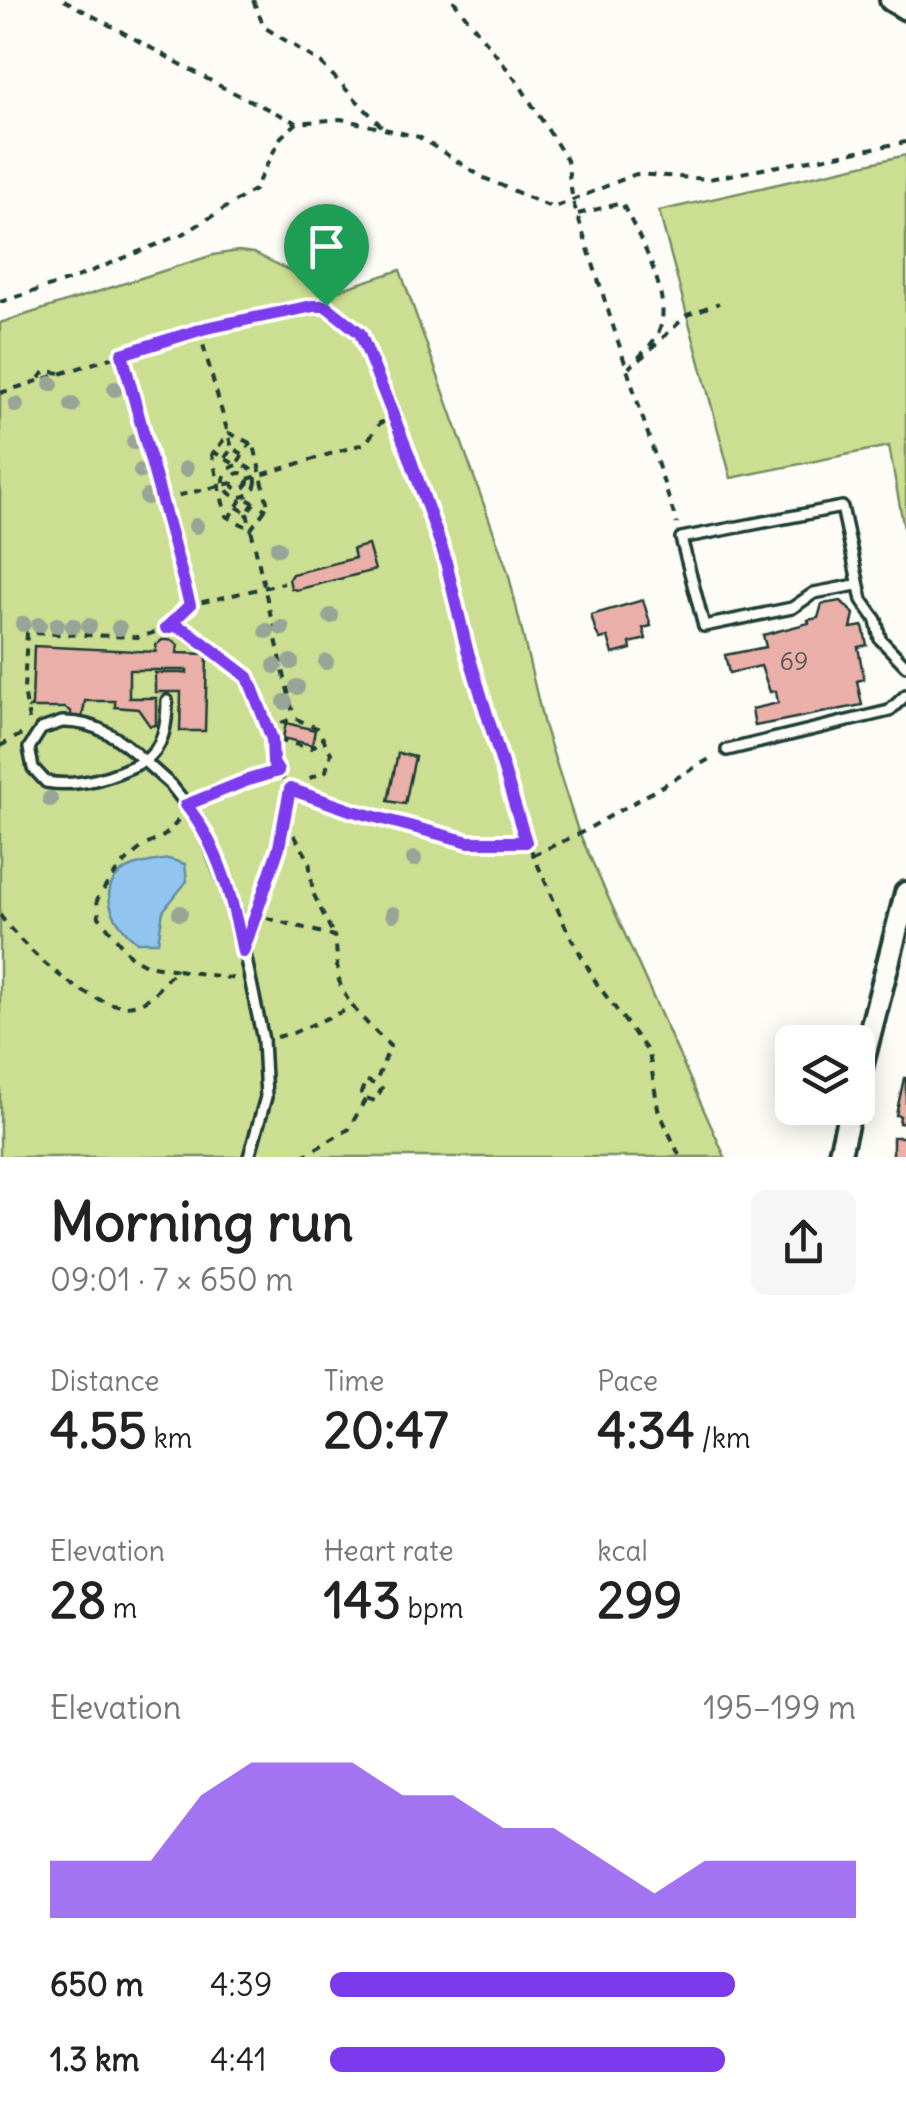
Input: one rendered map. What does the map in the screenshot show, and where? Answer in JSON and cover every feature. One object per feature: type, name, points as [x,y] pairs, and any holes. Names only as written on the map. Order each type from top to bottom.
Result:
[{"type":"street","points":[[891,0],[906,9]]},
{"type":"street","points":[[872,1025],[906,893]]},
{"type":"street","points":[[839,1157],[847,1125]]},
{"type":"lane","points":[[856,585],[814,593],[792,608],[704,626],[682,538],[842,507],[862,600],[876,620],[880,639],[906,666]]},
{"type":"lane","points":[[727,750],[889,711],[906,695]]},
{"type":"lane","points":[[168,700],[167,722],[158,747],[144,761],[78,784],[46,782],[33,768],[28,755],[42,729],[62,722],[86,723],[128,745],[144,761],[186,805],[200,822],[236,912],[262,1040],[266,1096],[249,1157]]},
{"type":"lane","points":[[243,952],[284,823],[290,789]]},
{"type":"path","points":[[64,0],[222,87],[298,123],[341,119],[419,137],[482,177],[553,208],[636,174],[708,179],[906,142]]},
{"type":"path","points":[[253,0],[264,27],[320,62],[386,131]]},
{"type":"path","points":[[453,0],[519,84],[567,160],[573,202],[682,538]]},
{"type":"path","points":[[0,302],[70,280],[187,232],[254,190],[281,137],[298,123]]},
{"type":"path","points":[[578,214],[622,203],[654,268],[660,294],[660,329],[628,370]]},
{"type":"path","points":[[628,370],[687,315],[719,303]]},
{"type":"path","points":[[0,392],[200,330],[326,306],[360,333],[444,554],[467,649],[526,842],[597,984],[649,1053],[658,1109],[680,1157]]},
{"type":"path","points":[[200,330],[232,448],[225,458]]},
{"type":"path","points":[[122,354],[190,605]]},
{"type":"path","points":[[244,497],[242,489],[248,479],[366,444],[380,423],[394,418]]},
{"type":"path","points":[[229,433],[251,442]]},
{"type":"path","points":[[212,451],[229,433]]},
{"type":"path","points":[[251,442],[267,510]]},
{"type":"path","points":[[221,485],[226,472],[236,465],[251,442]]},
{"type":"path","points":[[232,448],[243,454]]},
{"type":"path","points":[[212,451],[236,465],[248,467],[258,476]]},
{"type":"path","points":[[212,451],[228,519]]},
{"type":"path","points":[[236,465],[238,472]]},
{"type":"path","points":[[238,472],[248,479]]},
{"type":"path","points":[[238,472],[232,476],[232,482],[235,488],[242,489]]},
{"type":"path","points":[[228,519],[254,490],[258,476]]},
{"type":"path","points":[[162,499],[232,482]]},
{"type":"path","points":[[221,485],[231,494],[267,510]]},
{"type":"path","points":[[247,513],[254,503]]},
{"type":"path","points":[[236,507],[247,513],[294,718]]},
{"type":"path","points":[[251,528],[267,510]]},
{"type":"path","points":[[228,519],[251,528]]},
{"type":"path","points":[[166,628],[190,605],[284,583]]},
{"type":"path","points":[[42,729],[27,714],[27,633],[139,637],[176,626],[248,677],[272,739]]},
{"type":"path","points":[[290,789],[326,771],[330,753],[316,728],[294,718],[276,725],[272,739],[273,763],[290,789],[353,811],[469,842],[526,842]]},
{"type":"path","points":[[272,739],[312,748],[324,740]]},
{"type":"path","points":[[533,856],[727,750]]},
{"type":"path","points":[[248,980],[146,965],[131,957],[98,916],[98,900],[128,859],[172,830],[186,805],[278,771]]},
{"type":"path","points":[[284,823],[302,843],[309,860],[313,893],[338,950],[338,978],[354,1006],[390,1046],[375,1085]]},
{"type":"path","points":[[0,915],[38,957],[104,1002],[133,1006],[147,1000],[178,970]]},
{"type":"path","points":[[257,916],[334,936]]},
{"type":"path","points":[[262,1040],[294,1034],[354,1006]]},
{"type":"path","points":[[366,1080],[382,1088],[376,1101],[366,1098],[361,1093],[366,1080]]},
{"type":"path","points":[[302,1157],[349,1129],[366,1098]]},
{"type":"green space","points":[[906,155],[906,540],[889,446],[731,478],[659,211]]},
{"type":"green space","points":[[254,253],[333,292],[400,270],[508,572],[544,725],[577,828],[725,1157],[0,1157],[0,323],[213,255]]},
{"type":"water","points":[[169,859],[185,864],[187,881],[163,911],[158,942],[137,942],[114,916],[111,885],[128,868]]},
{"type":"building","points":[[368,545],[375,570],[296,590],[291,588],[292,574],[355,558],[353,549]]},
{"type":"building","points":[[643,600],[651,626],[643,628],[646,639],[613,654],[608,637],[600,639],[596,632],[591,615]]},
{"type":"building","points":[[841,601],[854,614],[851,628],[863,626],[867,645],[858,647],[864,679],[857,681],[862,705],[755,726],[752,709],[778,703],[776,691],[770,692],[761,666],[729,673],[725,655],[766,647],[763,635],[809,623],[808,620],[818,618],[822,604]]},
{"type":"building","points":[[162,640],[178,645],[177,653],[207,654],[205,731],[180,731],[181,692],[155,692],[155,673],[187,670],[129,670],[129,698],[156,698],[156,725],[150,726],[138,709],[115,707],[115,701],[85,701],[82,718],[71,718],[71,712],[65,708],[29,708],[34,646],[156,652],[156,645]]},
{"type":"building","points":[[286,723],[315,730],[312,745],[283,738]]},
{"type":"building","points":[[398,753],[415,757],[405,804],[388,801]]},
{"type":"building","points":[[904,1078],[906,1124],[899,1123],[900,1116],[896,1115]]},
{"type":"building","points":[[893,1137],[906,1137],[906,1157],[893,1157]]},
{"type":"route","points":[[326,306],[360,333],[409,455],[444,554],[467,649],[526,842],[469,842],[353,811],[290,789],[279,847],[243,952],[236,912],[218,862],[200,822],[186,805],[278,771],[273,763],[272,739],[248,677],[189,632],[176,626],[166,628],[190,605],[122,354],[206,328],[326,306]]}]
